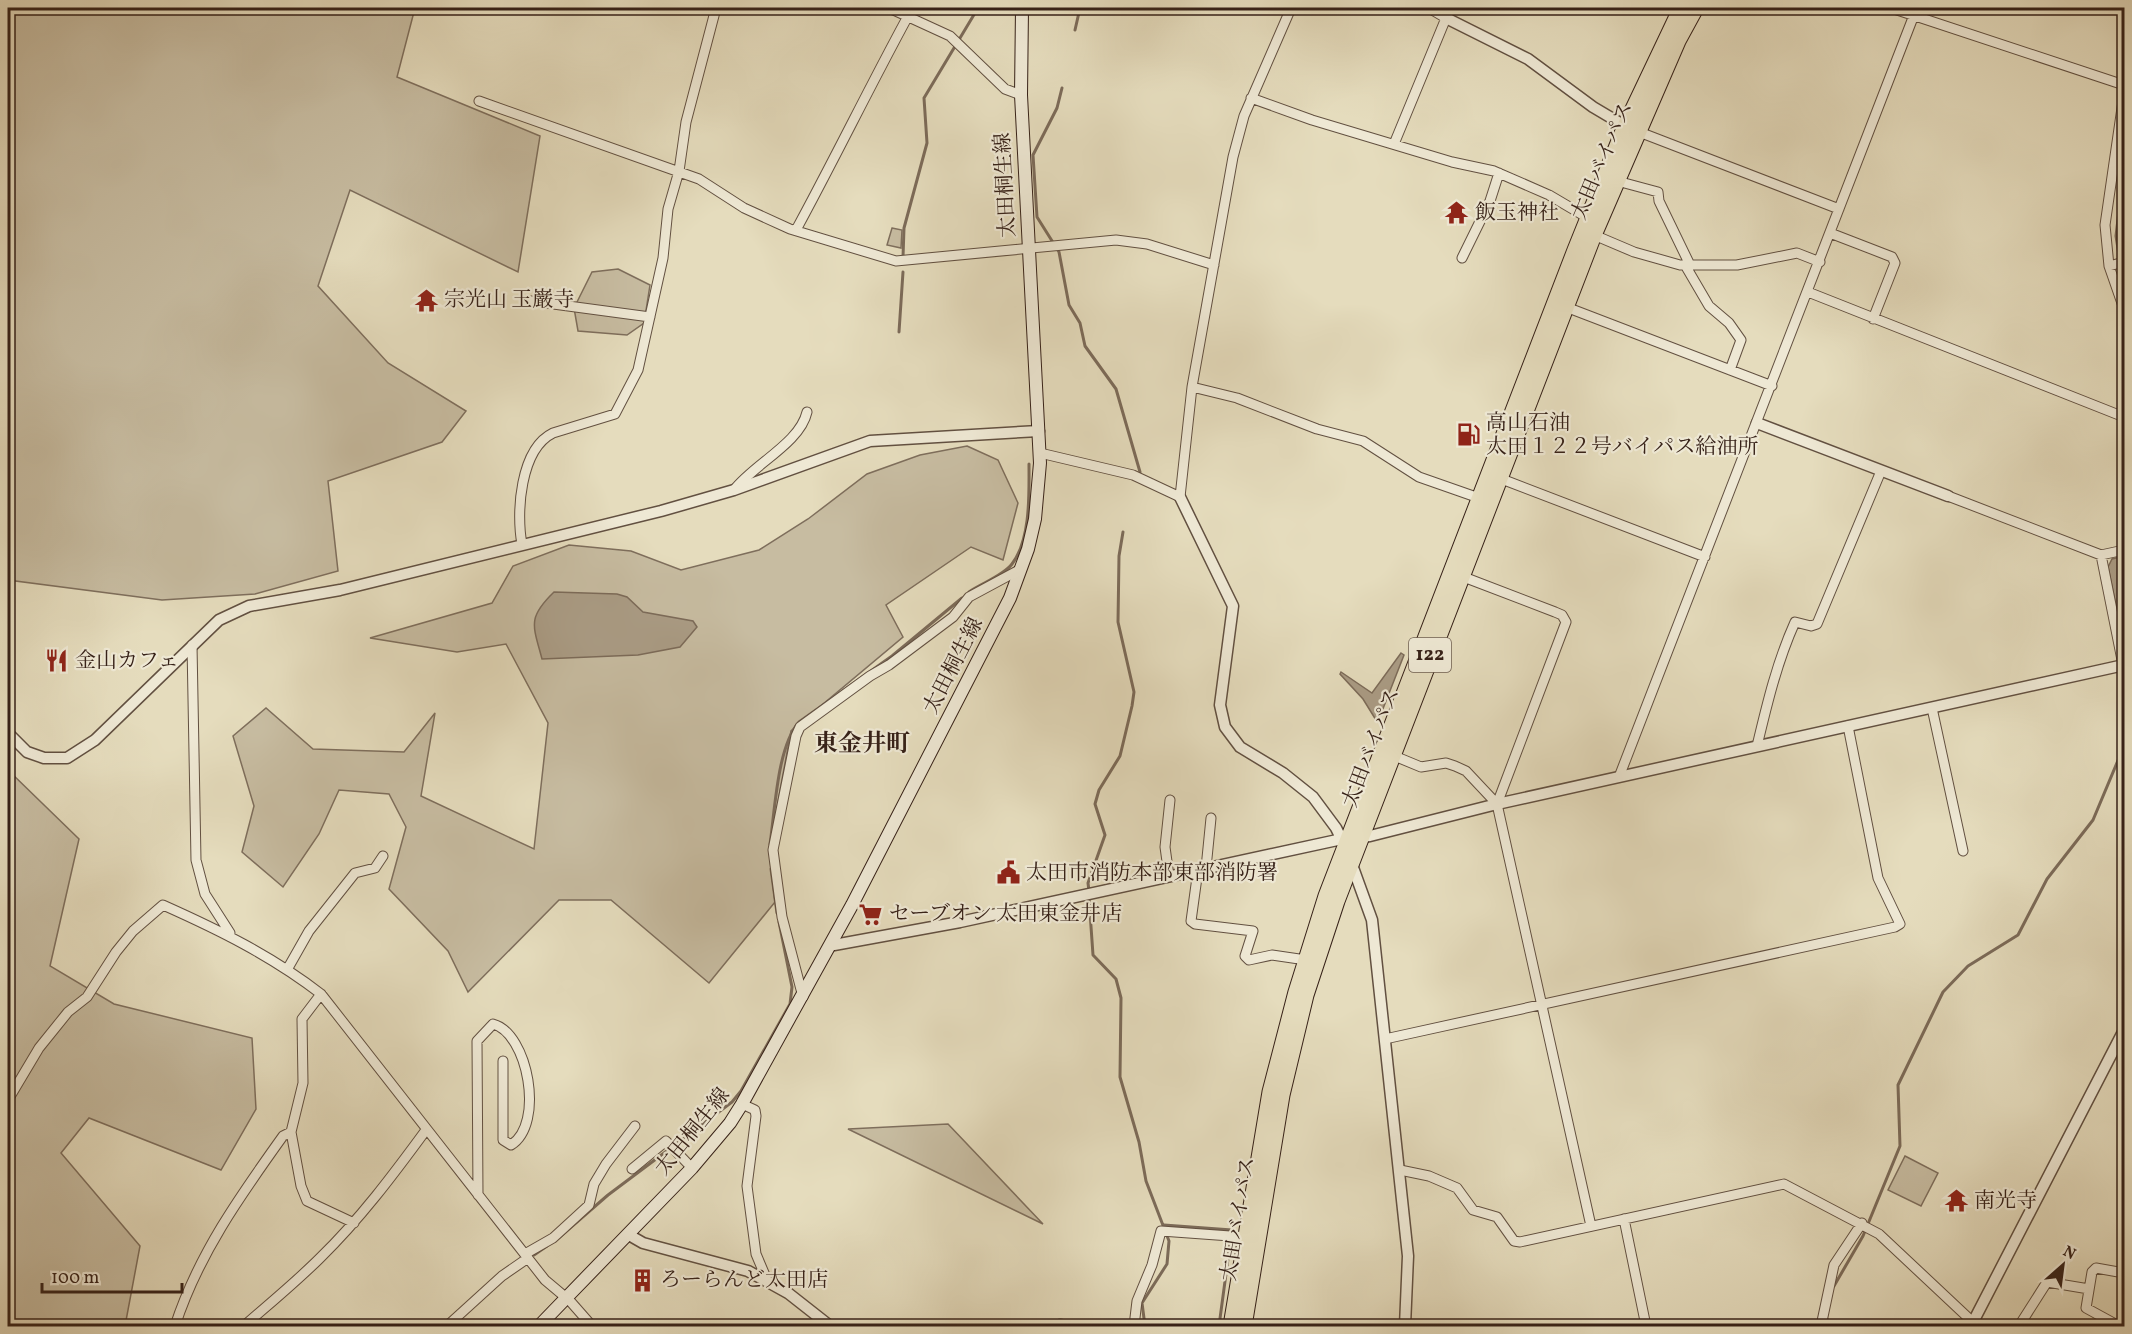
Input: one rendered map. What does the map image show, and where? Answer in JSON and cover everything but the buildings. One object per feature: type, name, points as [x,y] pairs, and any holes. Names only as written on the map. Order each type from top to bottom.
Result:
[{"type":"highway","name":"太田バイパス","points":[[1244,1326],[1282,1095],[1306,995],[1351,864],[1349,840],[1392,755],[1617,181],[1632,128],[1681,8]]},
{"type":"highway","name":"太田バイパス","points":[[1231,1326],[1244,1237],[1270,1092],[1306,960],[1349,840],[1588,218],[1632,128],[1696,8]]},
{"type":"main road","name":"太田桐生線","points":[[539,1326],[692,1168],[730,1123],[802,997],[985,650],[1021,569],[1035,519],[1040,453],[1021,95],[1022,8]]},
{"type":"street","points":[[522,544],[518,522],[520,498],[525,475],[538,447],[545,437],[553,433],[604,420],[619,411],[638,370],[663,258],[668,209],[679,171],[686,122],[716,8]]},
{"type":"street","points":[[889,8],[956,40],[1005,89],[1021,95]]},
{"type":"street","points":[[1291,8],[1251,98],[1233,157],[1192,387],[1180,497],[1233,606],[1220,705],[1225,727],[1240,747],[1283,773],[1313,797],[1349,840]]},
{"type":"street","points":[[1429,8],[1448,13],[1528,59],[1593,107],[1632,128],[1839,209]]},
{"type":"street","points":[[1891,8],[2124,85]]},
{"type":"street","points":[[1394,144],[1448,13]]},
{"type":"street","points":[[1618,777],[1772,386],[1914,15]]},
{"type":"street","points":[[796,230],[837,155],[862,99],[908,18]]},
{"type":"street","points":[[2124,94],[2105,225],[2118,264],[2124,309]]},
{"type":"street","points":[[1251,98],[1452,162],[1499,173],[1549,195],[1588,218]]},
{"type":"street","points":[[479,101],[679,171],[705,182],[744,208],[796,230],[904,262],[1116,240],[1148,244],[1214,265]]},
{"type":"street","points":[[1461,258],[1490,201],[1499,173]]},
{"type":"street","points":[[1617,181],[1658,192],[1659,201],[1709,306],[1742,340],[1730,370]]},
{"type":"street","points":[[1830,233],[1892,256],[1895,262],[1873,319]]},
{"type":"street","points":[[1594,235],[1634,252],[1688,265],[1737,265],[1797,253],[1820,262]]},
{"type":"street","points":[[1808,292],[2124,417]]},
{"type":"street","points":[[531,301],[650,317]]},
{"type":"street","points":[[1566,307],[1772,386]]},
{"type":"street","points":[[1192,387],[1246,400],[1317,429],[1363,441],[1419,477],[1479,498]]},
{"type":"street","points":[[734,490],[745,476],[800,431],[807,412]]},
{"type":"street","points":[[1757,423],[2101,555],[2124,550]]},
{"type":"street","points":[[8,733],[27,752],[44,758],[68,758],[95,740],[219,620],[249,606],[340,590],[734,490],[801,464],[882,439],[1039,430]]},
{"type":"street","points":[[1040,453],[1133,474],[1180,497]]},
{"type":"street","points":[[1757,746],[1775,675],[1788,637],[1795,622],[1811,626],[1817,624],[1881,471]]},
{"type":"street","points":[[1499,478],[1705,557]]},
{"type":"street","points":[[834,945],[960,922],[1202,869],[1349,840],[1497,804],[2124,665],[2101,555]]},
{"type":"street","points":[[802,997],[782,917],[773,850],[796,736],[800,727],[870,676],[889,665],[952,617],[969,597],[1021,569]]},
{"type":"street","points":[[1461,576],[1556,612],[1562,615],[1566,622],[1497,804]]},
{"type":"street","points":[[192,645],[196,860],[205,894],[231,936]]},
{"type":"street","points":[[1932,708],[1964,851]]},
{"type":"street","points":[[1385,1039],[1895,927],[1900,924],[1878,878],[1848,726]]},
{"type":"street","points":[[1392,755],[1421,767],[1446,764],[1466,771],[1497,804],[1591,1226]]},
{"type":"street","points":[[1169,876],[1165,847],[1170,800]]},
{"type":"street","points":[[1211,818],[1191,921],[1195,924],[1253,931],[1245,956],[1249,960],[1272,955],[1306,960]]},
{"type":"street","points":[[288,968],[309,931],[355,873],[375,868],[383,856]]},
{"type":"street","points":[[1351,864],[1372,920],[1408,1256],[1405,1326]]},
{"type":"street","points":[[8,1100],[39,1048],[68,1012],[87,997],[116,952],[133,931],[163,905],[231,936],[288,968],[321,994],[545,1280],[567,1298],[592,1326]]},
{"type":"street","points":[[321,994],[302,1019],[303,1083],[291,1132],[301,1186],[308,1201],[354,1223]]},
{"type":"street","points":[[478,1195],[477,1041],[493,1024],[500,1026],[512,1040],[529,1086],[530,1116],[527,1127],[520,1140],[511,1145],[503,1140],[503,1061]]},
{"type":"street","points":[[1400,1170],[1429,1176],[1457,1188],[1473,1210],[1497,1217],[1517,1242],[1784,1185],[1862,1223],[1886,1240],[1973,1325],[2124,1030]]},
{"type":"street","points":[[742,1104],[755,1110],[756,1116],[747,1186],[756,1254],[767,1280]]},
{"type":"street","points":[[447,1326],[502,1276],[553,1238],[589,1205],[594,1184],[635,1126]]},
{"type":"street","points":[[244,1326],[320,1258],[354,1223],[386,1185],[426,1130]]},
{"type":"street","points":[[175,1326],[200,1263],[219,1229],[283,1136],[291,1132]]},
{"type":"street","points":[[632,1169],[666,1141],[692,1168]]},
{"type":"street","points":[[1624,1219],[1646,1326]]},
{"type":"street","points":[[1821,1326],[1834,1265],[1862,1223]]},
{"type":"street","points":[[1134,1326],[1137,1301],[1152,1265],[1161,1231],[1244,1237]]},
{"type":"street","points":[[628,1235],[643,1243],[734,1266],[767,1280],[830,1326]]},
{"type":"street","points":[[2119,1326],[2086,1308],[2092,1272],[2096,1268],[2124,1273]]},
{"type":"street","points":[[2019,1326],[2047,1282],[2089,1289]]},
{"type":"street","points":[[1059,1326],[1060,1324],[1071,1326]]},
{"type":"shaded area","points":[[8,8],[415,8],[397,77],[540,136],[518,272],[350,190],[318,286],[388,363],[466,411],[442,442],[328,481],[338,571],[255,594],[162,600],[8,580]]},
{"type":"shaded area","points":[[892,228],[902,230],[901,248],[887,245]]},
{"type":"shaded area","points":[[618,269],[650,285],[644,323],[627,335],[578,331],[574,308],[592,272]]},
{"type":"shaded area","points":[[967,446],[998,460],[1018,503],[1003,560],[971,547],[886,605],[903,637],[791,731],[769,850],[775,902],[709,983],[611,900],[559,900],[468,992],[448,951],[389,889],[406,827],[389,794],[339,790],[319,834],[283,887],[242,852],[254,806],[233,736],[266,708],[313,749],[404,752],[435,713],[421,796],[534,849],[548,723],[506,644],[457,652],[370,638],[492,603],[513,566],[569,545],[631,551],[681,570],[759,550],[808,519],[867,474],[920,455]]},
{"type":"shaded area","points":[[2124,556],[2124,645],[2108,567],[2112,559]]},
{"type":"shaded area","points":[[554,592],[617,594],[627,597],[643,612],[693,621],[697,627],[680,647],[638,655],[542,659],[534,622],[539,609]]},
{"type":"shaded area","points":[[1401,653],[1404,655],[1379,719],[1376,720],[1363,699],[1340,674],[1341,672],[1372,693]]},
{"type":"shaded area","points":[[8,770],[79,839],[50,966],[114,1004],[252,1038],[256,1109],[221,1170],[89,1118],[61,1153],[140,1246],[125,1326],[8,1326]]},
{"type":"shaded area","points":[[948,1124],[1043,1224],[848,1129]]},
{"type":"shaded area","points":[[1905,1156],[1938,1173],[1921,1206],[1888,1190]]},
{"type":"waterway","points":[[903,257],[904,228],[927,143],[924,98],[978,8]]},
{"type":"waterway","points":[[1075,30],[1080,8]]},
{"type":"waterway","points":[[1062,88],[1057,108],[1033,155],[1037,217],[1059,252],[1069,305],[1080,323],[1085,346],[1116,389],[1140,472]]},
{"type":"waterway","points":[[2124,169],[2116,236],[2124,286]]},
{"type":"waterway","points":[[899,332],[903,272]]},
{"type":"waterway","points":[[969,592],[1003,572],[1018,554],[1028,516],[1029,464]]},
{"type":"waterway","points":[[1089,891],[1088,883],[1105,835],[1095,804],[1099,790],[1120,756],[1134,692],[1118,622],[1119,556],[1123,532]]},
{"type":"waterway","points":[[770,844],[781,763],[792,733],[799,722],[892,656],[962,598]]},
{"type":"waterway","points":[[1834,1286],[1863,1236],[1900,1146],[1898,1085],[1943,992],[1968,966],[2018,935],[2047,879],[2093,820],[2124,751]]},
{"type":"waterway","points":[[771,869],[777,913]]},
{"type":"waterway","points":[[1089,898],[1093,955],[1116,979],[1121,998],[1120,1077],[1139,1142],[1146,1181],[1169,1241],[1167,1264],[1142,1303],[1145,1326]]},
{"type":"waterway","points":[[555,1241],[608,1195],[732,1102],[741,1091],[790,1004],[792,987],[779,922]]},
{"type":"waterway","points":[[1164,1225],[1232,1230]]},
{"type":"waterway","points":[[1219,1326],[1230,1244]]},
{"type":"waterway","points":[[534,1255],[547,1246]]},
{"type":"waterway","points":[[1826,1326],[1827,1319]]},
{"type":"waterway","points":[[459,1320],[461,1326]]},
{"type":"place","name":"飯玉神社","points":[[1457,213]]},
{"type":"place","name":"宗光山 玉巌寺","points":[[426,300]]},
{"type":"place","name":"高山石油 太田１２２号バイパス給油所","points":[[1468,435]]},
{"type":"place","name":"金山カフェ","points":[[57,661]]},
{"type":"place","name":"太田市消防本部東部消防署","points":[[1008,873]]},
{"type":"place","name":"セーブオン 太田東金井店","points":[[871,914]]},
{"type":"place","name":"南光寺","points":[[1956,1201]]},
{"type":"place","name":"ろーらんど太田店","points":[[642,1280]]},
{"type":"district","name":"東金井町","points":[[862,745]]}]
